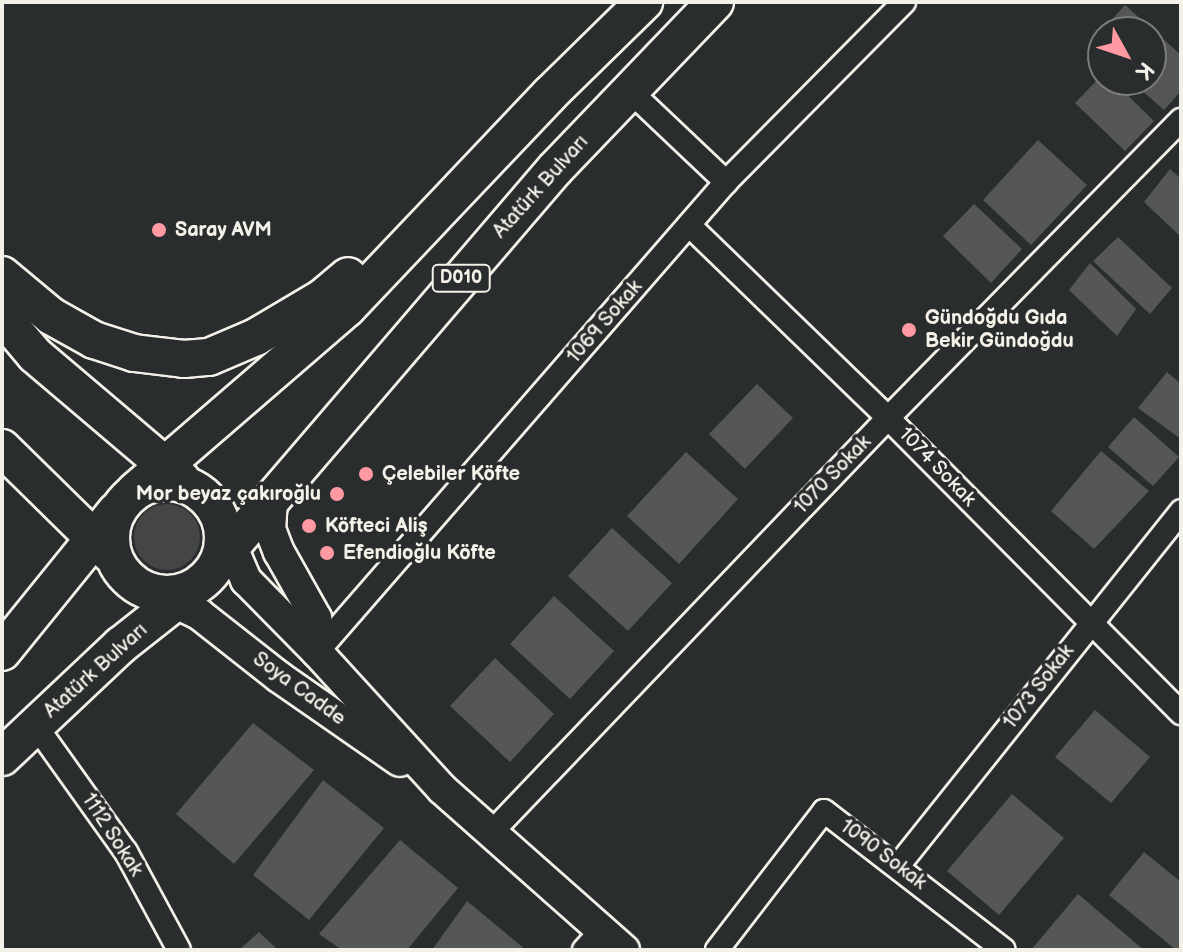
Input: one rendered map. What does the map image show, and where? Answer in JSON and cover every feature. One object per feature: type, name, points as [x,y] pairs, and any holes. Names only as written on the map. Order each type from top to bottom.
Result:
[{"type":"highway","points":[[2,652],[104,548],[128,497],[152,483],[170,481],[347,308],[493,153],[644,2]]},
{"type":"highway","name":"Atatürk Bulvarı","points":[[224,545],[278,489],[545,181],[715,2]]},
{"type":"highway","points":[[2,275],[51,316],[94,340],[134,353],[184,359],[209,357],[256,337],[322,298],[493,153]]},
{"type":"highway","points":[[2,316],[35,355],[210,501],[224,545],[208,578],[174,595],[138,587],[123,574],[104,548],[2,448]]},
{"type":"highway","name":"Atatürk Bulvarı","points":[[2,757],[174,595]]},
{"type":"main road","name":"Soya Cadde","points":[[278,489],[272,501],[270,529],[279,552],[316,618],[317,652]]},
{"type":"main road","name":"Soya Cadde","points":[[224,545],[246,580],[317,652],[442,789],[490,834],[592,941],[624,950]]},
{"type":"main road","name":"Soya Cadde","points":[[174,595],[279,677],[442,789]]},
{"type":"street","name":"1069 Sokak","points":[[317,652],[726,182],[904,2]]},
{"type":"street","points":[[629,90],[726,182]]},
{"type":"street","name":"1070 Sokak","points":[[490,834],[888,418],[1181,120]]},
{"type":"street","name":"1074 Sokak","points":[[689,225],[888,418],[1181,713]]},
{"type":"street","name":"1073 Sokak","points":[[898,866],[1181,511]]},
{"type":"street","name":"1112 Sokak","points":[[36,726],[126,852],[179,950]]},
{"type":"street","name":"1090 Sokak","points":[[717,950],[824,811],[1004,950]]},
{"type":"shaded area","points":[[167,504],[190,514],[200,537],[190,560],[167,570],[144,560],[134,537],[144,514]]},
{"type":"building","points":[[1125,5],[1137,16],[1115,16]]},
{"type":"building","points":[[1167,42],[1181,55],[1181,91],[1164,110],[1148,96],[1167,96]]},
{"type":"building","points":[[1087,91],[1087,96],[1128,96],[1154,121],[1125,151],[1075,103]]},
{"type":"building","points":[[1038,140],[1087,185],[1031,245],[983,200]]},
{"type":"building","points":[[1170,169],[1181,179],[1181,237],[1144,202]]},
{"type":"building","points":[[974,204],[1022,249],[991,283],[943,236]]},
{"type":"building","points":[[1118,237],[1172,288],[1150,314],[1093,261]]},
{"type":"building","points":[[1090,263],[1136,309],[1117,336],[1069,290]]},
{"type":"building","points":[[1167,372],[1181,384],[1181,439],[1138,408]]},
{"type":"building","points":[[757,384],[793,418],[745,469],[709,434]]},
{"type":"building","points":[[1134,417],[1179,457],[1153,486],[1108,447]]},
{"type":"building","points":[[1101,451],[1149,491],[1094,549],[1051,511]]},
{"type":"building","points":[[686,452],[738,499],[679,564],[627,516]]},
{"type":"building","points":[[612,528],[672,583],[628,631],[568,576]]},
{"type":"building","points":[[554,596],[614,651],[570,699],[510,644]]},
{"type":"building","points":[[495,658],[554,714],[510,762],[450,706]]},
{"type":"building","points":[[1095,710],[1150,757],[1111,803],[1055,757]]},
{"type":"building","points":[[253,723],[314,770],[234,864],[176,814]]},
{"type":"building","points":[[323,780],[384,828],[309,920],[253,875]]},
{"type":"building","points":[[1012,794],[1064,838],[999,915],[947,871]]},
{"type":"building","points":[[400,840],[458,888],[407,950],[342,950],[319,934]]},
{"type":"building","points":[[1144,852],[1181,882],[1181,950],[1176,950],[1109,895]]},
{"type":"building","points":[[1078,894],[1144,950],[1031,950]]},
{"type":"building","points":[[467,901],[526,950],[432,950]]},
{"type":"building","points":[[259,932],[278,950],[239,950]]},
{"type":"place","name":"Saray AVM","points":[[159,230]]},
{"type":"place","name":"Gündoğdu Gıda Bekir Gündoğdu","points":[[909,330]]},
{"type":"place","name":"Çelebiler Köfte","points":[[366,474]]},
{"type":"place","name":"Mor beyaz çakıroğlu","points":[[337,494]]},
{"type":"place","name":"Köfteci Aliş","points":[[309,526]]},
{"type":"place","name":"Efendioğlu Köfte","points":[[327,553]]}]
